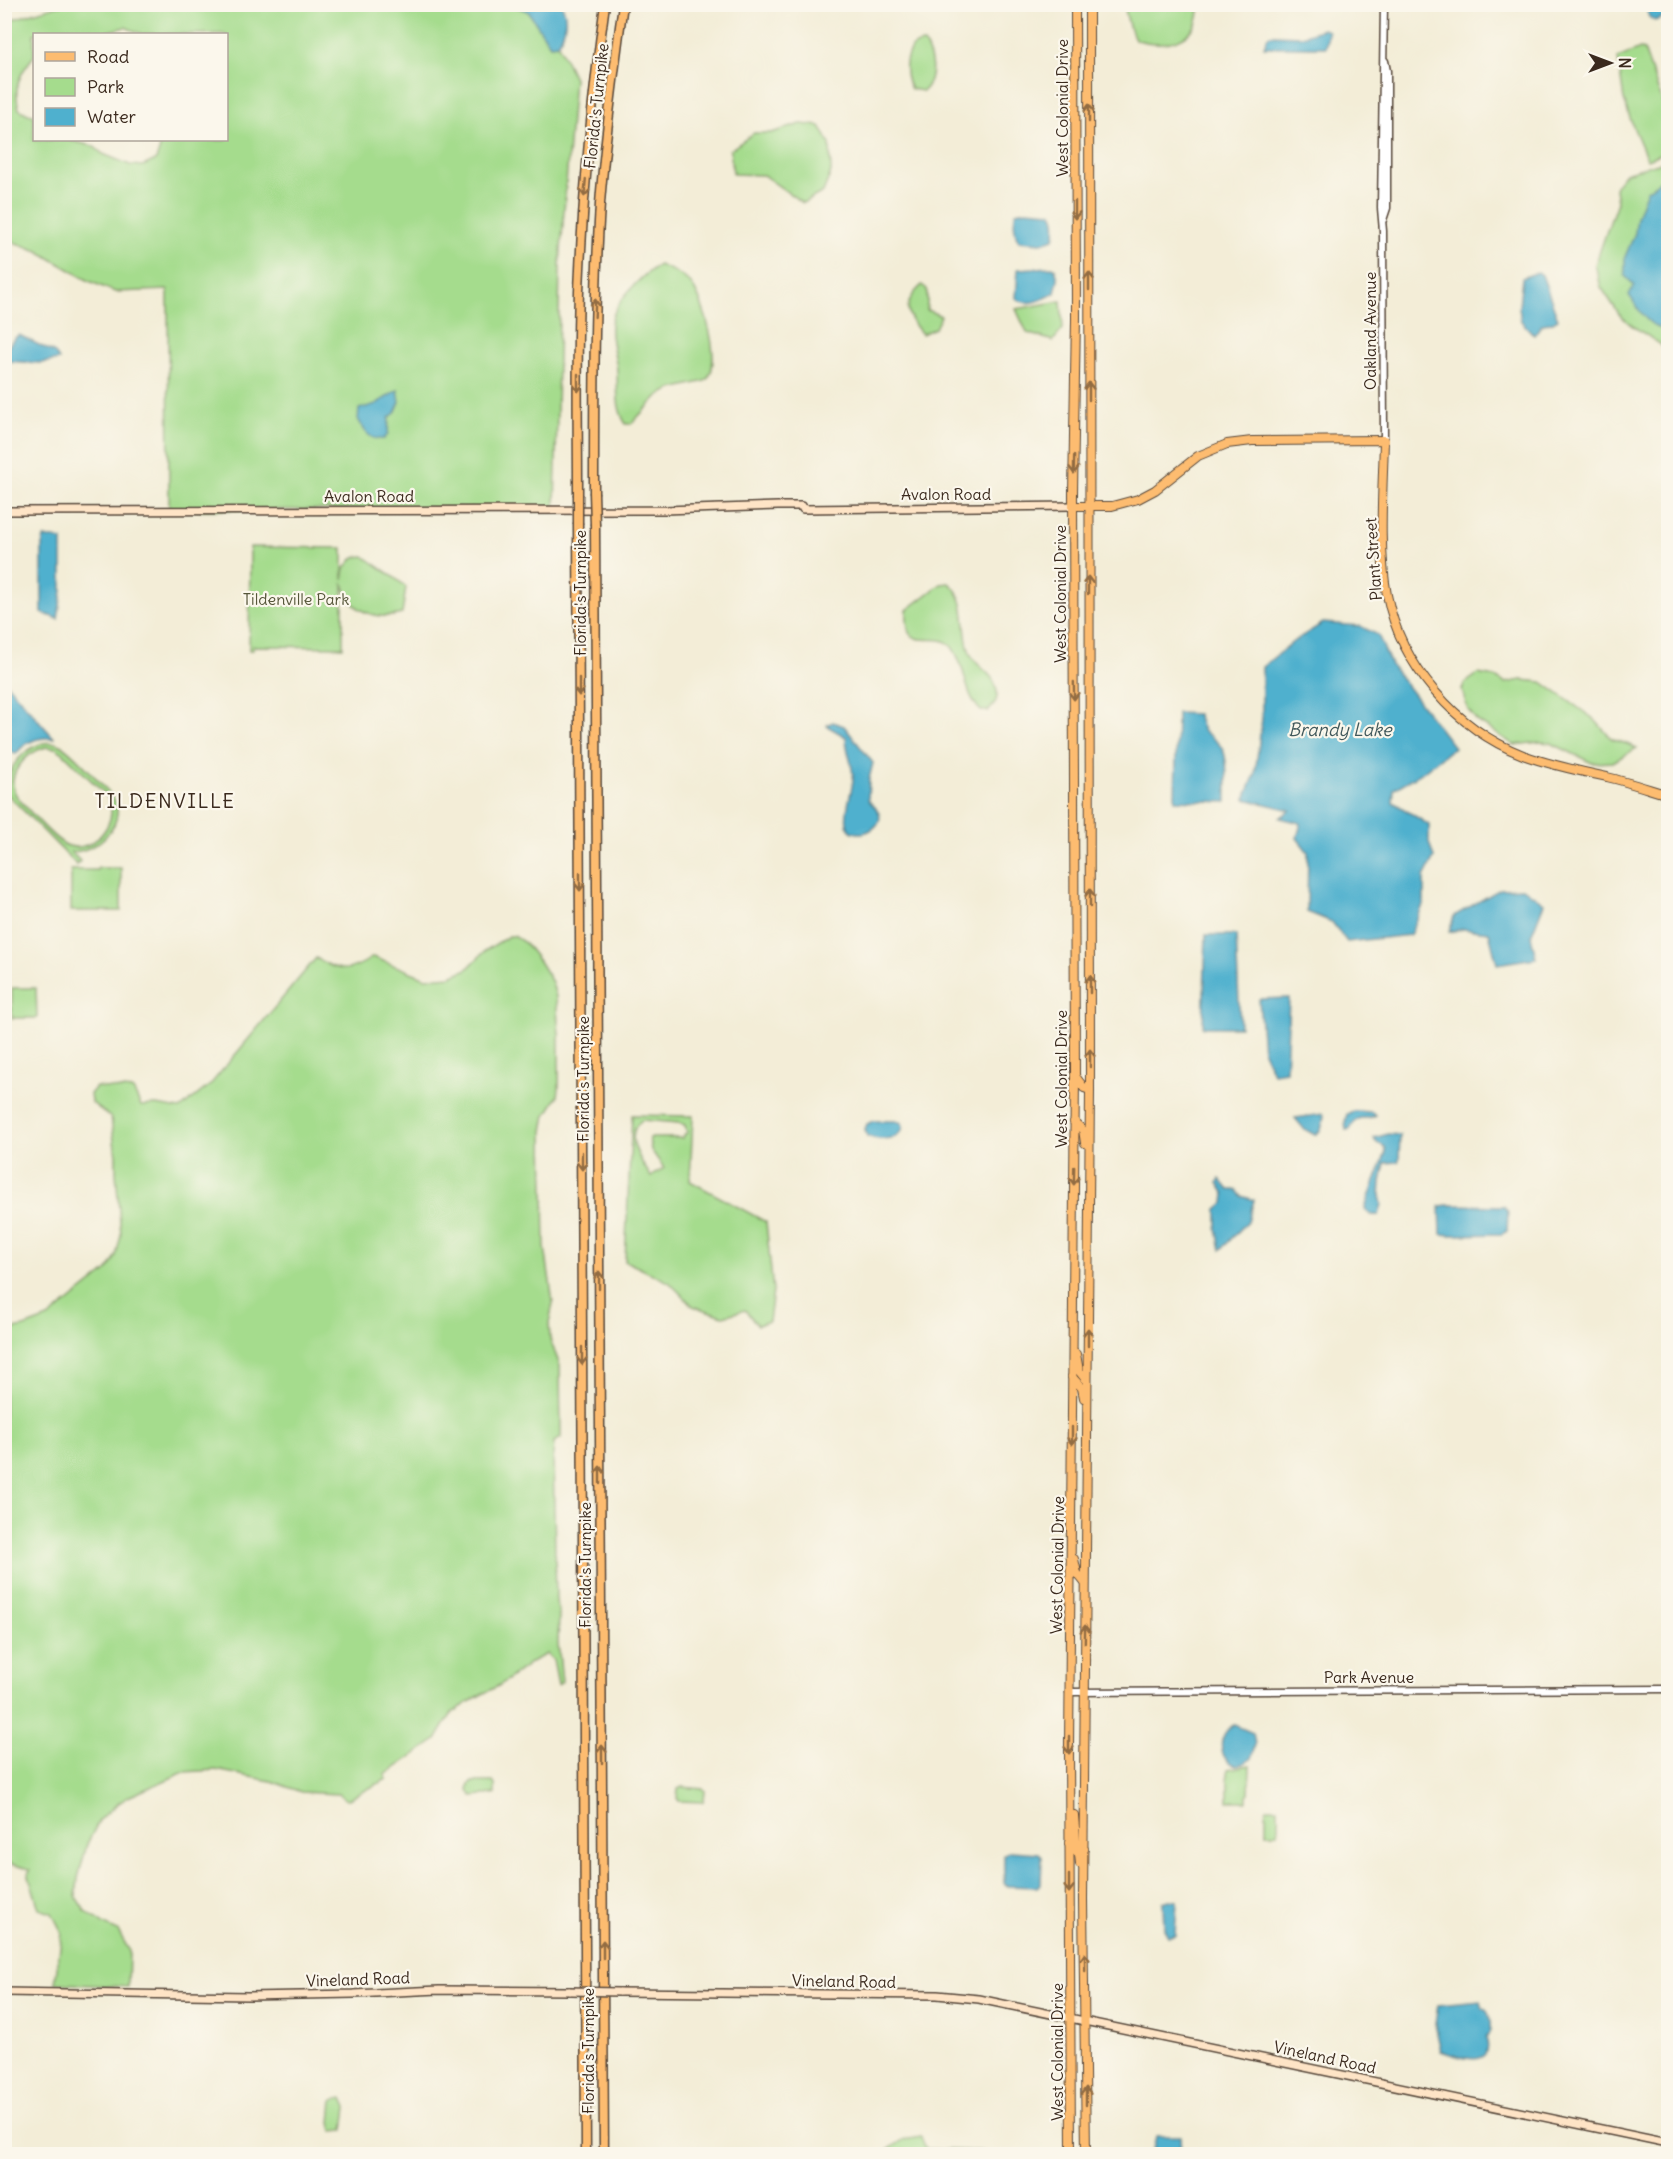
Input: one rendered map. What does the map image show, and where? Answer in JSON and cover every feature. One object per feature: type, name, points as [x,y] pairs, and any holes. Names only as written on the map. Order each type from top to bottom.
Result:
[{"type":"highway","name":"Florida's Turnpike","points":[[586,2154],[579,336],[584,203],[605,4]]},
{"type":"highway","name":"Florida's Turnpike","points":[[604,2154],[594,337],[600,204],[606,136],[623,4]]},
{"type":"main road","name":"West Colonial Drive","points":[[1071,2154],[1069,1692],[1075,1076],[1073,506],[1076,328],[1075,4]]},
{"type":"main road","name":"West Colonial Drive","points":[[1086,2154],[1083,1899],[1090,1090],[1089,4]]},
{"type":"main road","name":"Avalon Road","points":[[4,511],[735,508],[800,510],[804,508],[1112,506],[1138,499],[1155,490],[1198,456],[1227,444],[1252,441],[1384,440]]},
{"type":"main road","name":"Plant Street","points":[[1384,440],[1383,547],[1387,592],[1397,630],[1408,654],[1425,680],[1450,708],[1479,732],[1522,754],[1668,795]]},
{"type":"main road","points":[[1075,744],[1080,783],[1090,796]]},
{"type":"main road","points":[[1075,792],[1084,799],[1090,819]]},
{"type":"main road","points":[[1075,1076],[1084,1088],[1090,1090]]},
{"type":"main road","points":[[1074,1122],[1083,1130],[1089,1175]]},
{"type":"main road","points":[[1072,1338],[1079,1371],[1087,1381]]},
{"type":"main road","points":[[1072,1377],[1082,1389],[1087,1417]]},
{"type":"main road","points":[[1071,1549],[1077,1573],[1085,1583]]},
{"type":"main road","points":[[1070,1798],[1076,1841],[1084,1850]]},
{"type":"main road","points":[[1069,1843],[1078,1854],[1083,1899]]},
{"type":"main road","name":"Vineland Road","points":[[4,1992],[248,1996],[447,1990],[948,1996],[987,2000],[1668,2143]]},
{"type":"street","name":"Oakland Avenue","points":[[1384,4],[1384,440]]},
{"type":"street","name":"Park Avenue","points":[[1069,1692],[1668,1689]]},
{"type":"green space","points":[[62,4],[511,4],[528,11],[550,45],[558,44],[574,78],[560,264],[555,509],[169,510],[168,290],[115,292],[89,281],[38,251],[5,239],[4,22]]},
{"type":"green space","points":[[1124,5],[1199,5],[1194,27],[1187,35],[1178,40],[1157,43],[1135,39]]},
{"type":"green space","points":[[924,43],[932,68],[930,80],[923,91],[911,89],[906,76],[906,61],[912,48]]},
{"type":"green space","points":[[1640,49],[1644,50],[1668,118],[1668,151],[1647,159],[1624,100],[1618,58]]},
{"type":"green space","points":[[801,124],[820,126],[830,144],[831,172],[823,192],[803,203],[763,175],[733,174],[730,150],[754,133],[771,133]]},
{"type":"green space","points":[[1668,160],[1668,355],[1660,344],[1619,314],[1601,287],[1595,265],[1617,202],[1615,189],[1617,183],[1625,173]]},
{"type":"green space","points":[[659,265],[684,278],[696,292],[710,333],[713,362],[705,381],[672,389],[659,395],[631,424],[626,424],[619,405],[611,324],[617,307],[629,290]]},
{"type":"green space","points":[[922,285],[927,289],[927,310],[941,316],[935,328],[922,334],[912,321],[908,309],[911,298]]},
{"type":"green space","points":[[1061,301],[1063,329],[1053,341],[1027,333],[1016,309]]},
{"type":"green space","name":"Tildenville Park","points":[[250,547],[343,548],[343,580],[345,568],[354,557],[364,556],[406,587],[402,614],[382,616],[364,612],[351,600],[343,582],[343,647],[253,646],[253,650],[249,650]]},
{"type":"green space","points":[[949,583],[960,598],[970,653],[977,664],[994,681],[996,687],[996,700],[988,711],[981,711],[975,704],[952,647],[938,640],[916,638],[911,634],[907,625],[907,610],[941,584]]},
{"type":"green space","points":[[1478,674],[1495,677],[1505,683],[1522,680],[1542,682],[1594,719],[1611,738],[1637,748],[1613,762],[1592,763],[1551,743],[1514,745],[1477,721],[1468,710],[1462,690],[1464,684]]},
{"type":"green space","points":[[48,742],[61,745],[91,772],[116,803],[115,822],[105,837],[89,848],[71,852],[80,861],[77,865],[5,792],[5,785],[8,788],[13,766],[36,746]],"holes":[[[46,747],[56,748],[106,795],[110,804],[109,823],[104,832],[97,839],[79,847],[63,844],[57,839],[18,798],[14,790],[13,782],[18,766],[38,750]]]},
{"type":"green space","points":[[98,868],[121,868],[121,911],[71,911],[71,870],[97,870]]},
{"type":"green space","points":[[509,936],[514,936],[525,943],[552,982],[556,997],[559,1035],[558,1096],[546,1115],[543,1131],[545,1247],[553,1303],[549,1323],[550,1339],[560,1366],[561,1438],[554,1442],[553,1456],[556,1601],[559,1614],[558,1643],[562,1682],[558,1685],[553,1660],[547,1654],[533,1661],[500,1685],[452,1713],[436,1740],[385,1775],[387,1779],[347,1800],[338,1794],[301,1792],[271,1781],[216,1770],[184,1772],[128,1797],[100,1819],[87,1844],[78,1878],[76,1897],[85,1911],[118,1931],[129,1950],[128,1987],[55,1983],[62,1933],[52,1913],[39,1909],[29,1876],[30,1869],[10,1864],[5,1860],[4,1331],[24,1327],[48,1318],[108,1270],[116,1256],[121,1235],[111,1118],[91,1102],[90,1094],[96,1087],[133,1090],[141,1106],[156,1105],[180,1109],[210,1085],[316,958],[344,969],[357,966],[373,957],[426,978],[451,976],[467,969],[486,950]]},
{"type":"green space","points":[[12,988],[36,988],[37,1018],[12,1018]]},
{"type":"green space","points":[[632,1115],[693,1116],[690,1181],[766,1222],[773,1291],[769,1321],[758,1325],[745,1310],[723,1316],[693,1306],[669,1282],[625,1261]],"holes":[[[642,1120],[685,1125],[687,1132],[682,1138],[649,1138],[651,1150],[664,1168],[651,1177],[635,1148],[633,1140],[636,1126]]]},
{"type":"green space","points":[[1250,1765],[1247,1801],[1228,1801],[1228,1769]]},
{"type":"green space","points":[[472,1782],[493,1782],[495,1794],[472,1796],[468,1791]]},
{"type":"green space","points":[[682,1787],[703,1789],[705,1791],[704,1800],[702,1802],[679,1801],[678,1789]]},
{"type":"green space","points":[[1266,1808],[1278,1808],[1278,1833],[1266,1833]]},
{"type":"green space","points":[[343,2098],[347,2107],[344,2130],[333,2131],[331,2123],[333,2100]]},
{"type":"green space","points":[[921,2137],[926,2149],[979,2151],[990,2154],[882,2154],[903,2140]]},
{"type":"water","points":[[511,5],[562,5],[565,25],[558,44],[550,45],[528,11]]},
{"type":"water","points":[[1645,5],[1668,5],[1668,15],[1655,21],[1649,17]]},
{"type":"water","points":[[1323,29],[1328,31],[1326,47],[1264,47],[1270,35],[1302,36]]},
{"type":"water","points":[[1668,175],[1668,331],[1650,322],[1629,295],[1634,285],[1625,276],[1625,257],[1635,233],[1637,217],[1647,190]]},
{"type":"water","points":[[1026,210],[1051,212],[1056,229],[1054,239],[1041,243],[1019,241],[1015,231],[1015,215],[1016,212]]},
{"type":"water","points":[[1055,268],[1058,279],[1055,293],[1041,300],[1030,302],[1016,298],[1018,269]]},
{"type":"water","points":[[1538,272],[1542,275],[1558,319],[1542,324],[1534,335],[1521,321],[1519,307],[1522,278]]},
{"type":"water","points":[[19,335],[55,353],[59,360],[41,363],[5,361],[9,346]]},
{"type":"water","points":[[398,390],[400,402],[395,413],[389,418],[388,434],[384,439],[374,438],[365,431],[358,419],[359,409],[376,404]]},
{"type":"water","points":[[44,538],[62,540],[62,591],[58,619],[42,613],[42,545]]},
{"type":"water","name":"Brandy Lake","points":[[1323,623],[1360,626],[1378,635],[1391,665],[1454,747],[1420,774],[1394,789],[1393,802],[1429,825],[1429,842],[1434,858],[1424,877],[1424,903],[1410,935],[1347,942],[1332,922],[1307,912],[1308,852],[1297,838],[1301,823],[1280,818],[1290,810],[1245,799],[1255,774],[1262,719],[1262,667],[1294,641]]},
{"type":"water","points":[[4,682],[54,738],[38,739],[28,743],[16,754],[10,752]]},
{"type":"water","points":[[1177,713],[1198,714],[1201,726],[1222,748],[1226,766],[1227,802],[1175,800]]},
{"type":"water","points":[[833,722],[844,726],[873,763],[868,799],[880,817],[877,825],[866,832],[851,831],[848,826],[847,810],[853,773],[846,737],[827,726]]},
{"type":"water","points":[[1523,888],[1544,903],[1531,936],[1536,958],[1497,964],[1489,932],[1463,929],[1449,932],[1454,916],[1500,889]]},
{"type":"water","points":[[1206,935],[1236,935],[1240,1027],[1203,1027]]},
{"type":"water","points":[[1289,998],[1286,1071],[1273,1073],[1263,1052],[1259,999]]},
{"type":"water","points":[[1353,1111],[1372,1112],[1376,1115],[1359,1118],[1350,1129],[1346,1130],[1347,1114]]},
{"type":"water","points":[[1323,1114],[1321,1130],[1315,1135],[1304,1129],[1295,1118]]},
{"type":"water","points":[[873,1121],[896,1121],[902,1123],[903,1128],[892,1138],[872,1138],[867,1136],[865,1129],[867,1124]]},
{"type":"water","points":[[1388,1134],[1400,1135],[1399,1159],[1398,1162],[1385,1163],[1381,1182],[1382,1204],[1379,1215],[1372,1215],[1365,1208],[1386,1152],[1385,1147],[1374,1138]]},
{"type":"water","points":[[1220,1179],[1229,1190],[1237,1190],[1241,1196],[1254,1200],[1248,1221],[1221,1250],[1217,1229],[1217,1209],[1224,1203],[1225,1194],[1218,1183]]},
{"type":"water","points":[[1440,1206],[1504,1206],[1508,1212],[1507,1231],[1502,1234],[1441,1234]]},
{"type":"water","points":[[1234,1725],[1253,1733],[1255,1745],[1251,1758],[1242,1764],[1235,1765],[1228,1761],[1222,1748],[1222,1739],[1226,1731]]},
{"type":"water","points":[[1010,1851],[1039,1853],[1042,1857],[1041,1883],[1037,1887],[1008,1886],[1004,1883],[1004,1855]]},
{"type":"water","points":[[1177,1901],[1175,1935],[1168,1936],[1164,1929],[1163,1902]]},
{"type":"water","points":[[1481,2001],[1483,2008],[1487,2009],[1490,2024],[1490,2031],[1486,2038],[1488,2048],[1486,2054],[1474,2059],[1441,2051],[1435,2024],[1438,2005]]},
{"type":"water","points":[[1156,2136],[1180,2136],[1181,2154],[1152,2154]]},
{"type":"district","name":"TILDENVILLE","points":[[165,800]]}]
